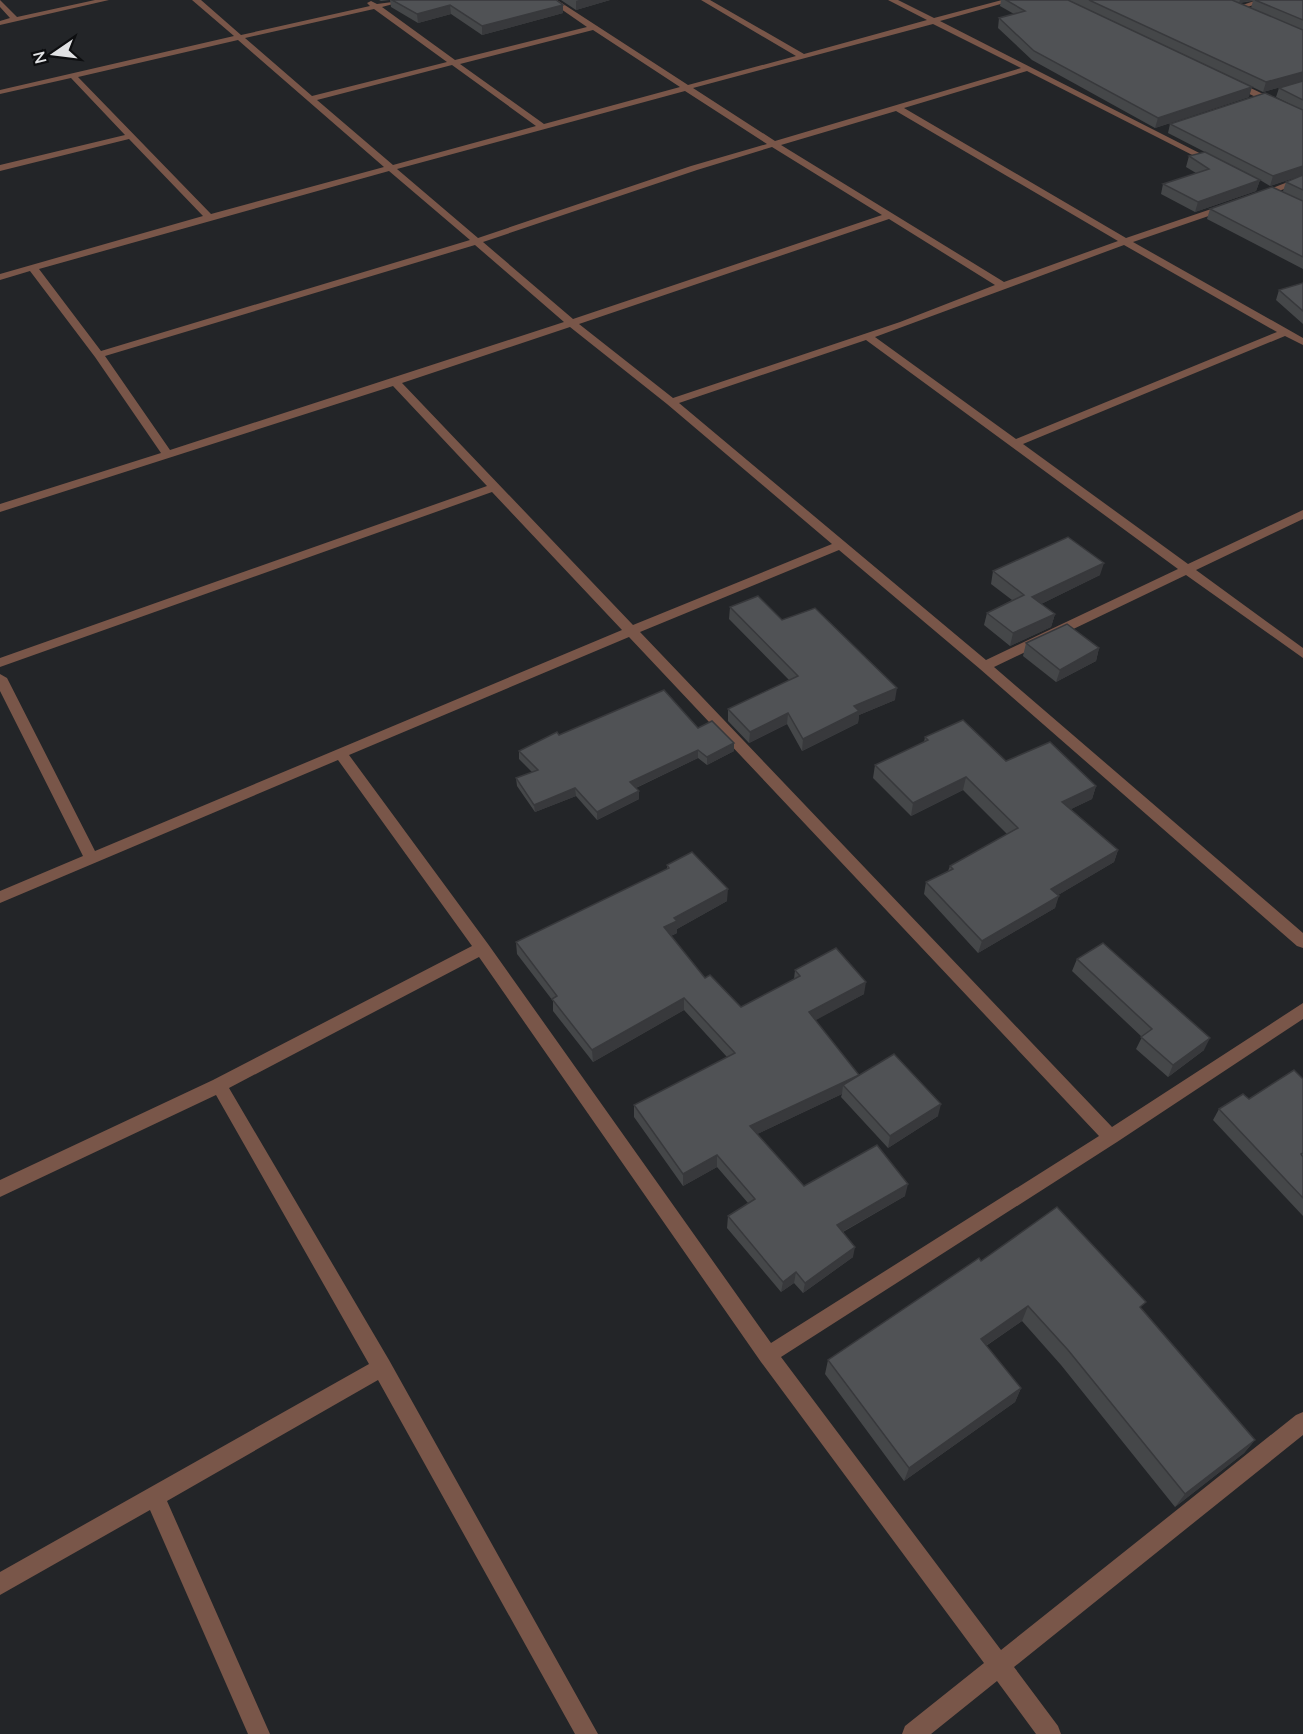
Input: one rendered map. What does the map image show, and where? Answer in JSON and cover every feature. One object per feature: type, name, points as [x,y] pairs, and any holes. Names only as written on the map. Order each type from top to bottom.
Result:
[{"type":"street","points":[[0,23],[105,0]]},
{"type":"street","points":[[196,0],[570,322],[671,402],[985,666],[1303,942]]},
{"type":"street","points":[[366,0],[543,128]]},
{"type":"street","points":[[0,92],[404,0]]},
{"type":"street","points":[[552,0],[774,144],[1004,285]]},
{"type":"street","points":[[892,0],[1228,170]]},
{"type":"street","points":[[0,277],[1011,0]]},
{"type":"street","points":[[1238,8],[1265,0]]},
{"type":"street","points":[[0,2],[16,20]]},
{"type":"street","points":[[713,2],[804,57]]},
{"type":"street","points":[[1228,4],[1249,13]]},
{"type":"street","points":[[310,99],[595,27]]},
{"type":"street","points":[[99,355],[478,241],[774,144],[1027,69]]},
{"type":"street","points":[[72,75],[209,218]]},
{"type":"street","points":[[1220,77],[1303,116]]},
{"type":"street","points":[[1252,101],[1273,94]]},
{"type":"street","points":[[898,108],[1127,243],[1303,342]]},
{"type":"street","points":[[1156,132],[1167,129]]},
{"type":"street","points":[[0,168],[132,136]]},
{"type":"street","points":[[1248,199],[1274,193],[1303,179]]},
{"type":"street","points":[[1259,186],[1274,193]]},
{"type":"street","points":[[671,402],[866,336],[1237,203]]},
{"type":"street","points":[[0,508],[395,382],[889,216]]},
{"type":"street","points":[[33,268],[99,355],[168,455]]},
{"type":"street","points":[[1014,444],[1286,332]]},
{"type":"street","points":[[866,336],[1303,654]]},
{"type":"street","points":[[395,382],[1111,1137]]},
{"type":"street","points":[[0,663],[494,487]]},
{"type":"street","points":[[985,666],[1303,514]]},
{"type":"street","points":[[0,897],[839,545]]},
{"type":"street","points":[[0,678],[91,858]]},
{"type":"street","points":[[0,714],[15,708]]},
{"type":"street","points":[[340,754],[482,948],[768,1355],[1050,1734]]},
{"type":"street","points":[[0,1189],[219,1085],[482,948]]},
{"type":"street","points":[[768,1355],[1111,1137],[1303,1010]]},
{"type":"street","points":[[219,1085],[381,1367],[586,1734]]},
{"type":"street","points":[[0,1584],[155,1498],[381,1367]]},
{"type":"street","points":[[913,1734],[1303,1422]]},
{"type":"street","points":[[155,1498],[259,1734]]},
{"type":"building","points":[[392,0],[556,0],[563,5],[482,26],[450,5],[417,14]]},
{"type":"building","points":[[1006,0],[1068,0],[1252,87],[1158,118],[1034,51],[999,18],[1025,11]]},
{"type":"building","points":[[1089,0],[1232,0],[1303,30],[1303,72],[1266,82]]},
{"type":"building","points":[[1255,0],[1303,0],[1303,20]]},
{"type":"building","points":[[1303,81],[1303,100],[1279,88]]},
{"type":"building","points":[[1265,93],[1303,110],[1303,166],[1273,176],[1170,124]]},
{"type":"building","points":[[1205,152],[1260,180],[1198,202],[1163,184],[1209,169],[1189,156]]},
{"type":"building","points":[[1303,175],[1303,190],[1286,182]]},
{"type":"building","points":[[1272,187],[1303,201],[1303,257],[1210,209]]},
{"type":"building","points":[[1303,283],[1303,311],[1279,290]]},
{"type":"building","points":[[1068,537],[1104,563],[1032,597],[1055,614],[1013,633],[987,613],[1024,595],[993,571]]},
{"type":"building","points":[[758,596],[782,620],[815,608],[897,688],[854,706],[859,711],[803,739],[788,713],[750,732],[728,709],[798,676],[730,607]]},
{"type":"building","points":[[1067,624],[1099,648],[1060,670],[1026,643]]},
{"type":"building","points":[[664,690],[698,728],[712,721],[734,743],[707,757],[698,750],[630,782],[639,791],[597,812],[575,788],[534,805],[516,778],[538,770],[519,751],[557,732],[559,735]]},
{"type":"building","points":[[963,720],[1006,761],[1050,742],[1096,786],[1062,802],[1118,850],[1051,889],[1059,896],[982,941],[926,882],[953,869],[950,866],[1018,828],[966,777],[913,803],[875,765],[928,740],[925,737]]},
{"type":"building","points":[[692,852],[728,889],[674,918],[677,921],[664,927],[705,978],[710,975],[741,1007],[800,976],[795,970],[836,948],[866,982],[809,1012],[859,1075],[750,1126],[804,1186],[877,1145],[908,1184],[837,1225],[855,1247],[805,1283],[796,1272],[783,1282],[728,1216],[755,1199],[717,1155],[683,1174],[634,1105],[735,1053],[684,998],[592,1050],[552,999],[557,996],[516,942],[669,868],[667,865]]},
{"type":"building","points":[[1103,943],[1210,1038],[1173,1065],[1141,1037],[1152,1029],[1077,959]]},
{"type":"building","points":[[894,1054],[941,1104],[890,1136],[843,1085]]},
{"type":"building","points":[[1294,1070],[1303,1079],[1303,1153],[1301,1154],[1303,1157],[1303,1198],[1219,1109],[1243,1094],[1249,1099]]},
{"type":"building","points":[[1057,1207],[1146,1302],[1140,1307],[1255,1440],[1185,1494],[1068,1350],[1028,1306],[981,1339],[1021,1388],[909,1468],[828,1360],[979,1258],[981,1261]]}]
